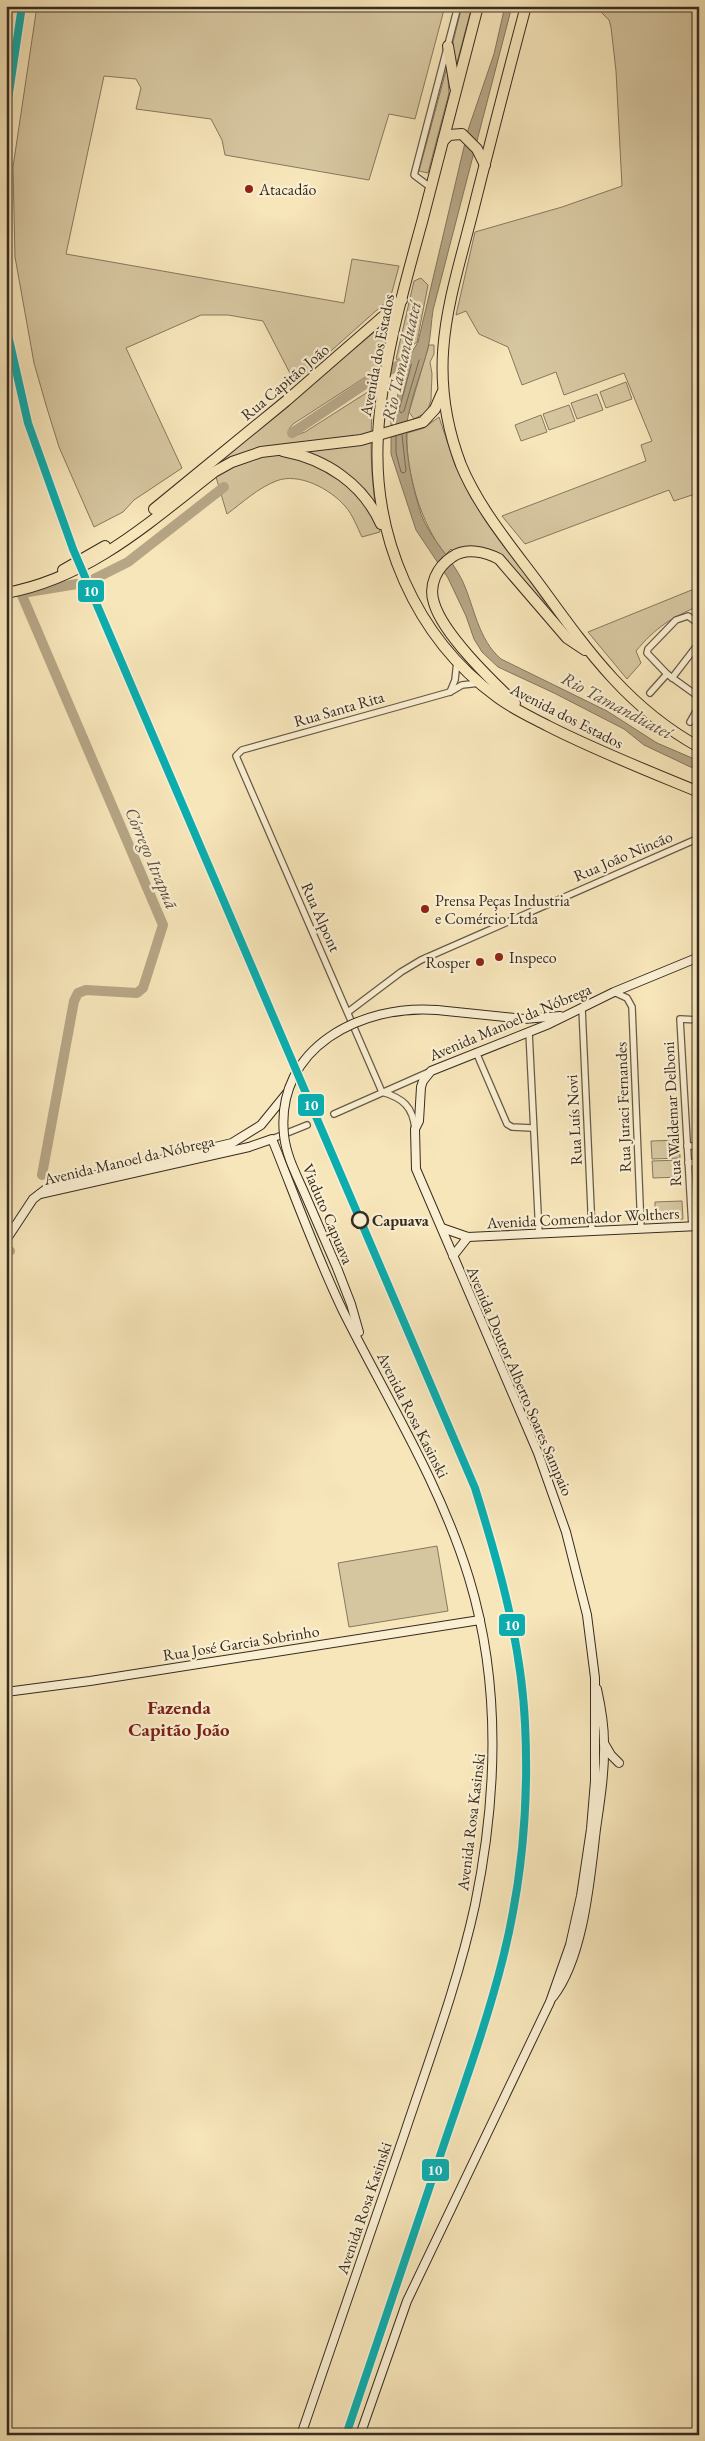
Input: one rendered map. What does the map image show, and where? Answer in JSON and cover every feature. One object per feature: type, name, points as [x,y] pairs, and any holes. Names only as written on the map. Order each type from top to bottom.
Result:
[{"type":"highway","name":"Avenida dos Estados","points":[[478,6],[430,187],[383,384],[378,436],[381,498],[387,537],[399,571],[432,631],[457,661],[498,698],[526,715],[608,754],[699,792]]},
{"type":"highway","points":[[526,6],[447,312],[442,338],[443,392],[449,428],[472,488],[588,652],[616,684],[640,706],[668,728],[699,747]]},
{"type":"highway","points":[[448,46],[456,91]]},
{"type":"highway","points":[[443,141],[454,133],[462,134],[480,153],[485,165]]},
{"type":"highway","name":"Rua Capitão João","points":[[187,488],[402,300]]},
{"type":"highway","points":[[6,586],[47,577],[76,564],[114,540],[187,488],[232,462],[274,450],[355,442],[415,425],[428,418],[443,392]]},
{"type":"highway","points":[[274,450],[317,462],[355,486],[369,501],[387,537]]},
{"type":"highway","points":[[6,593],[48,583],[92,563],[187,488]]},
{"type":"highway","points":[[526,715],[486,674],[446,626],[434,604],[432,587],[435,578],[445,563],[457,554],[484,553],[499,560],[567,638],[588,652]]},
{"type":"main road","name":"Avenida Manoel da Nóbrega","points":[[431,1071],[529,1032],[614,992],[699,956]]},
{"type":"main road","name":"Viaduto Capuava","points":[[40,1194],[50,1186],[232,1143],[261,1125],[287,1093],[314,1048],[338,1030],[354,1022],[385,1012],[419,1009],[524,1019],[567,1015]]},
{"type":"main road","name":"Avenida Doutor Alberto Soares Sampaio","points":[[431,1071],[421,1087],[419,1121],[415,1129],[416,1169],[550,1486],[581,1588],[595,1678],[602,1708],[604,1764],[588,1896],[577,1942],[560,1989],[550,2002]]},
{"type":"main road","name":"Viaduto Capuava","points":[[287,1093],[283,1127],[288,1154],[337,1268],[351,1304],[362,1344]]},
{"type":"main road","name":"Avenida Manoel da Nóbrega","points":[[6,1240],[29,1204],[40,1194],[249,1147],[272,1139]]},
{"type":"main road","name":"Avenida Rosa Kasinski","points":[[272,1139],[343,1310],[431,1478],[461,1554],[480,1620],[489,1679],[493,1748],[483,1861],[474,1908],[430,2056],[301,2435]]},
{"type":"main road","name":"Avenida Comendador Wolthers","points":[[442,1228],[468,1237],[695,1227]]},
{"type":"main road","name":"Avenida Comendador Wolthers","points":[[453,1256],[468,1237]]},
{"type":"main road","name":"Rua José Garcia Sobrinho","points":[[6,1692],[90,1682],[480,1620]]},
{"type":"main road","name":"Avenida Doutor Alberto Soares Sampaio","points":[[360,2435],[407,2301],[550,2002],[568,1953],[585,1871],[595,1781],[595,1678]]},
{"type":"main road","points":[[594,1740],[604,1764],[595,1781]]},
{"type":"main road","points":[[604,1743],[611,1755],[619,1763]]},
{"type":"main road","points":[[568,1953],[577,1942],[576,1918]]},
{"type":"street","points":[[430,187],[414,175],[458,6]]},
{"type":"street","points":[[698,695],[666,674],[649,657],[648,649],[676,620],[683,616],[688,616],[699,624]]},
{"type":"street","points":[[672,678],[699,643]]},
{"type":"street","points":[[450,692],[455,680],[457,661]]},
{"type":"street","points":[[650,693],[666,674]]},
{"type":"street","name":"Rua Santa Rita","points":[[237,753],[450,692],[462,685],[480,683]]},
{"type":"street","points":[[690,722],[699,706]]},
{"type":"street","name":"Rua Alpont","points":[[237,753],[237,760],[382,1092]]},
{"type":"street","name":"Rua João Nincão","points":[[348,1012],[401,972],[421,960],[699,838]]},
{"type":"street","name":"Rua Juraci Fernandes","points":[[614,992],[627,998],[632,1007],[641,1229]]},
{"type":"street","name":"Rua Luís Novi","points":[[582,1008],[592,1232]]},
{"type":"street","name":"Rua Waldemar Delboni","points":[[695,1227],[688,1163],[680,1019],[699,1020]]},
{"type":"street","points":[[529,1032],[532,1128],[539,1234]]},
{"type":"street","points":[[476,1052],[507,1124],[512,1127],[532,1128]]},
{"type":"street","name":"Avenida Manoel da Nóbrega","points":[[334,1114],[334,1112],[431,1071]]},
{"type":"street","name":"Avenida Doutor Alberto Soares Sampaio","points":[[382,1092],[398,1097],[410,1108],[414,1117],[415,1129]]},
{"type":"street","name":"Avenida Manoel da Nóbrega","points":[[272,1139],[307,1125]]},
{"type":"street","points":[[688,1146],[699,1146]]},
{"type":"street","points":[[688,1163],[699,1162]]},
{"type":"shaded area","points":[[37,6],[445,6],[415,119],[389,114],[369,180],[225,155],[222,140],[211,119],[136,109],[141,88],[136,79],[104,76],[66,254],[344,303],[352,259],[399,266],[392,292],[387,301],[295,383],[263,321],[228,315],[201,315],[126,348],[182,468],[134,500],[123,512],[94,527],[59,447],[46,405],[34,363],[15,257],[13,167]]},
{"type":"shaded area","points":[[462,6],[472,6],[455,70],[453,42]]},
{"type":"shaded area","points":[[595,6],[699,6],[699,65],[695,72],[699,93],[699,504],[692,495],[674,501],[669,490],[525,544],[502,516],[646,461],[641,445],[652,441],[624,373],[564,395],[556,372],[522,385],[508,347],[479,334],[466,311],[456,315],[475,232],[562,207],[622,186],[616,71],[611,27],[609,20]]},
{"type":"shaded area","points":[[447,67],[449,93],[428,173],[419,171]]},
{"type":"shaded area","points":[[421,278],[428,285],[417,342],[403,353],[398,360],[396,359],[414,281]]},
{"type":"shaded area","points":[[390,319],[378,369],[293,424],[289,429],[294,436],[305,432],[374,388],[371,460],[380,532],[362,537],[355,521],[339,500],[323,488],[304,480],[285,479],[269,484],[227,514],[213,467]]},
{"type":"shaded area","points":[[429,345],[434,345],[434,354],[430,362],[432,374],[431,400],[427,412],[414,419],[409,412]]},
{"type":"shaded area","points":[[626,382],[632,399],[606,408],[600,392]]},
{"type":"shaded area","points":[[597,394],[603,410],[577,419],[571,403]]},
{"type":"shaded area","points":[[569,405],[575,421],[549,430],[543,414]]},
{"type":"shaded area","points":[[541,415],[547,432],[521,441],[515,425]]},
{"type":"shaded area","points":[[439,417],[455,465],[471,498],[547,605],[546,607],[517,572],[495,554],[483,549],[469,547],[453,551],[451,549],[445,555],[436,542],[422,513],[412,481],[407,449],[407,433],[424,428]]},
{"type":"shaded area","points":[[699,587],[699,606],[680,614],[664,624],[643,643],[636,651],[641,663],[627,679],[588,632]]},
{"type":"shaded area","points":[[679,1140],[680,1158],[652,1159],[651,1141]]},
{"type":"shaded area","points":[[680,1160],[681,1177],[653,1178],[652,1161]]},
{"type":"shaded area","points":[[682,1201],[683,1219],[655,1220],[655,1202]]},
{"type":"shaded area","points":[[437,1546],[448,1611],[349,1627],[338,1563]]},
{"type":"water","points":[[505,6],[512,6],[433,310],[428,348],[408,417],[407,453],[415,492],[425,523],[458,573],[482,633],[493,651],[501,659],[607,711],[657,743],[699,761],[699,771],[644,745],[624,729],[498,667],[482,652],[474,639],[466,616],[448,578],[416,530],[391,454],[391,421],[407,360],[418,342],[468,130],[494,54]]},
{"type":"waterway","name":"Rio Tamanduateí","points":[[292,433],[368,382],[417,355]]},
{"type":"waterway","points":[[94,579],[128,562],[224,487]]},
{"type":"waterway","points":[[22,593],[77,584]]},
{"type":"waterway","name":"Córrego Itrapuã","points":[[21,593],[163,925],[143,988],[137,993],[86,990],[78,993],[74,1001],[42,1175]]},
{"type":"waterway","name":"Córrego Itrapuã","points":[[6,1254],[10,1251]]},
{"type":"transit line","name":"10","points":[[6,113],[22,6]]},
{"type":"transit line","name":"10","points":[[6,326],[28,423],[73,549],[475,1488],[508,1604],[519,1663],[525,1723],[525,1812],[523,1841],[510,1929],[481,2034],[346,2435]]},
{"type":"place","name":"Atacadão","points":[[249,189]]},
{"type":"place","name":"Prensa Peças Industria e Comércio Ltda","points":[[425,909]]},
{"type":"place","name":"Inspeco","points":[[499,957]]},
{"type":"place","name":"Rosper","points":[[480,962]]},
{"type":"place","name":"Capuava","points":[[360,1220]]},
{"type":"district","name":"Fazenda Capitão João","points":[[179,1718]]}]
